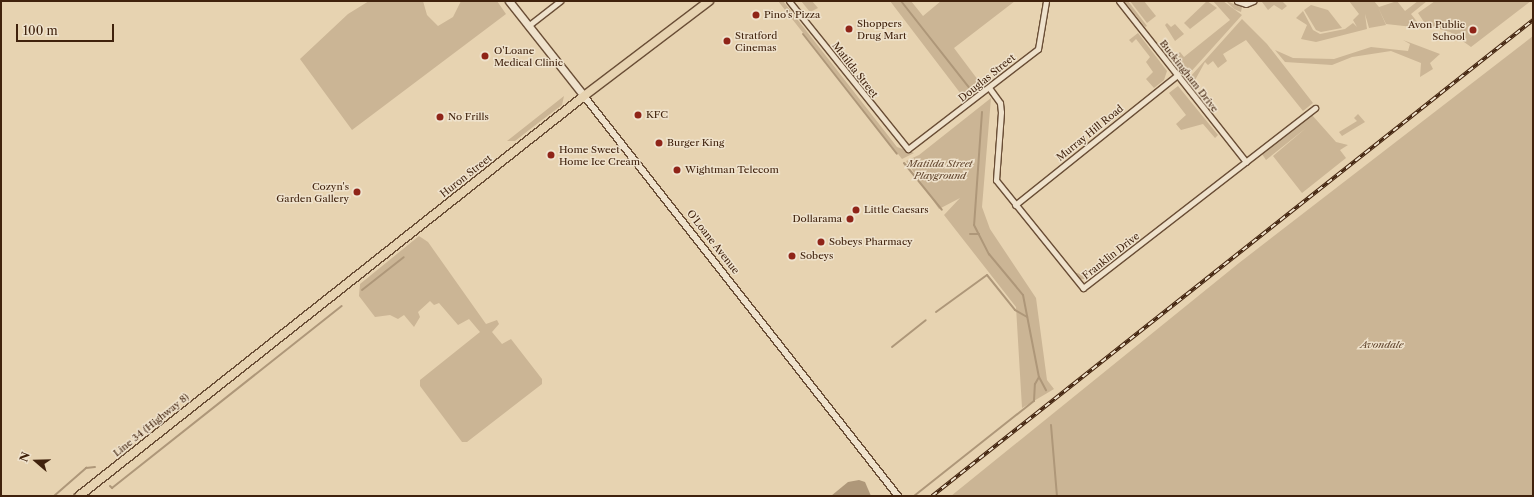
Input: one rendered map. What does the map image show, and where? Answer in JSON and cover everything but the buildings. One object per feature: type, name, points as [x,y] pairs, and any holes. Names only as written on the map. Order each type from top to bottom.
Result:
[{"type":"main road","name":"O'Loane Avenue","points":[[510,1],[584,96]]},
{"type":"main road","name":"Huron Street","points":[[236,370],[584,96],[709,1]]},
{"type":"main road","name":"Line 34 (Highway 8)","points":[[79,496],[236,370]]},
{"type":"street","points":[[528,26],[560,1]]},
{"type":"street","name":"Matilda Street","points":[[789,1],[908,149]]},
{"type":"street","name":"Douglas Street","points":[[908,149],[990,89],[1038,49],[1046,1]]},
{"type":"street","name":"Buckingham Drive","points":[[1119,1],[1246,162]]},
{"type":"street","points":[[1237,1],[1246,4],[1253,1]]},
{"type":"street","name":"Murray Hill Road","points":[[1014,205],[1177,75]]},
{"type":"street","name":"Franklin Drive","points":[[990,89],[1000,103],[996,180],[1077,284],[1085,287],[1315,108]]},
{"type":"street","name":"O'Loane Avenue","points":[[584,96],[898,496]]},
{"type":"green space","points":[[369,1],[423,1],[427,15],[438,26],[453,17],[461,1],[497,1],[506,14],[352,130],[300,59],[348,14]]},
{"type":"green space","points":[[778,1],[783,1],[897,147],[914,153],[902,159]]},
{"type":"green space","points":[[801,1],[812,1],[818,8],[810,12]]},
{"type":"green space","points":[[890,1],[911,1],[923,16],[941,1],[1015,1],[954,48],[981,84],[964,98]]},
{"type":"green space","points":[[1124,1],[1128,1],[1147,26],[1145,27]]},
{"type":"green space","points":[[1130,1],[1144,1],[1156,16],[1147,23]]},
{"type":"green space","points":[[1207,1],[1217,8],[1190,29],[1184,23]]},
{"type":"green space","points":[[1213,1],[1223,1],[1242,15],[1188,75],[1174,57],[1180,52],[1184,57],[1230,20]]},
{"type":"green space","points":[[1226,1],[1242,7],[1241,12],[1234,9]]},
{"type":"green space","points":[[1282,1],[1287,6],[1282,10],[1274,5],[1268,10],[1262,2]]},
{"type":"green space","points":[[1349,1],[1374,1],[1379,7],[1397,1],[1405,11],[1418,1],[1427,1],[1411,14],[1422,28],[1386,24],[1378,7],[1386,25],[1369,28],[1365,14],[1367,29],[1316,42],[1301,39],[1307,25],[1296,18],[1303,11],[1313,30],[1320,34],[1345,29],[1353,23],[1357,27],[1353,20],[1359,14]]},
{"type":"green space","name":"Avon Public School","points":[[1435,1],[1531,1],[1471,47],[1450,32],[1426,25],[1418,13]]},
{"type":"green space","points":[[1311,5],[1328,10],[1342,28],[1321,32],[1316,30],[1304,10]]},
{"type":"green space","points":[[1242,19],[1267,44],[1313,103],[1303,111],[1246,40],[1223,54],[1227,61],[1218,68],[1213,61],[1208,65],[1205,62],[1194,82],[1190,77]]},
{"type":"green space","points":[[1167,23],[1171,27],[1175,24],[1184,34],[1175,41],[1165,25]]},
{"type":"green space","points":[[1138,33],[1167,71],[1164,80],[1154,88],[1146,79],[1153,72],[1146,62],[1150,57],[1136,39],[1132,43],[1129,40]]},
{"type":"green space","name":"Avondale","points":[[1533,36],[1533,496],[951,496],[1239,263]]},
{"type":"green space","points":[[1403,40],[1440,54],[1430,63],[1433,69],[1420,77],[1421,63],[1391,51],[1352,57],[1332,65],[1285,62],[1275,50],[1293,58],[1334,59],[1371,47],[1408,51],[1410,44]]},
{"type":"green space","points":[[1178,86],[1218,135],[1215,138],[1203,124],[1181,130],[1176,124],[1186,115],[1169,93]]},
{"type":"green space","points":[[564,96],[562,105],[515,141],[507,141]]},
{"type":"green space","name":"Matilda Street Playground","points":[[991,98],[982,207],[990,229],[1036,298],[1047,380],[1054,389],[1022,408],[1016,307],[944,215],[960,198],[939,209],[906,161],[919,155]]},
{"type":"green space","points":[[1358,114],[1365,122],[1342,136],[1339,132],[1357,121],[1354,118]]},
{"type":"green space","points":[[1312,115],[1336,142],[1348,145],[1340,150],[1346,158],[1302,193],[1273,156],[1306,128],[1266,160],[1262,154]]},
{"type":"green space","points":[[419,236],[428,242],[486,324],[497,320],[499,324],[492,332],[502,344],[511,339],[542,379],[542,384],[467,442],[462,442],[420,386],[420,380],[480,332],[469,319],[458,325],[439,303],[434,305],[430,301],[418,312],[420,317],[414,327],[404,315],[398,319],[390,315],[375,317],[359,296],[360,284]]},
{"type":"green space","points":[[1111,258],[1113,260],[1088,279],[1079,279],[1073,272],[1088,276]]},
{"type":"shaded area","points":[[859,480],[865,482],[871,496],[831,496],[848,482]]},
{"type":"waterway","points":[[901,1],[971,90]]},
{"type":"waterway","points":[[803,34],[897,154]]},
{"type":"waterway","points":[[982,112],[974,225],[989,254],[1023,295],[1039,377],[1046,390]]},
{"type":"waterway","points":[[904,163],[942,210]]},
{"type":"waterway","points":[[970,234],[979,234]]},
{"type":"waterway","points":[[362,290],[404,257]]},
{"type":"waterway","points":[[936,312],[987,275],[1015,310],[1027,317]]},
{"type":"waterway","points":[[110,486],[112,488],[342,306]]},
{"type":"waterway","points":[[892,347],[926,320]]},
{"type":"waterway","points":[[914,496],[1034,401],[1035,384],[1039,377]]},
{"type":"waterway","points":[[1051,425],[1057,496]]},
{"type":"waterway","points":[[54,496],[86,468],[95,467]]},
{"type":"railway","points":[[932,496],[1533,20]]},
{"type":"place","name":"Pino's Pizza","points":[[756,15]]},
{"type":"place","name":"Shoppers Drug Mart","points":[[849,29]]},
{"type":"place","name":"Avon Public School","points":[[1473,30]]},
{"type":"place","name":"Stratford Cinemas","points":[[727,41]]},
{"type":"place","name":"O'Loane Medical Clinic","points":[[485,56]]},
{"type":"place","name":"KFC","points":[[638,115]]},
{"type":"place","name":"No Frills","points":[[440,117]]},
{"type":"place","name":"Burger King","points":[[659,143]]},
{"type":"place","name":"Home Sweet Home Ice Cream","points":[[551,155]]},
{"type":"place","name":"Wightman Telecom","points":[[677,170]]},
{"type":"place","name":"Cozyn's Garden Gallery","points":[[357,192]]},
{"type":"place","name":"Little Caesars","points":[[856,210]]},
{"type":"place","name":"Dollarama","points":[[850,219]]},
{"type":"place","name":"Sobeys Pharmacy","points":[[821,242]]},
{"type":"place","name":"Sobeys","points":[[792,256]]}]
